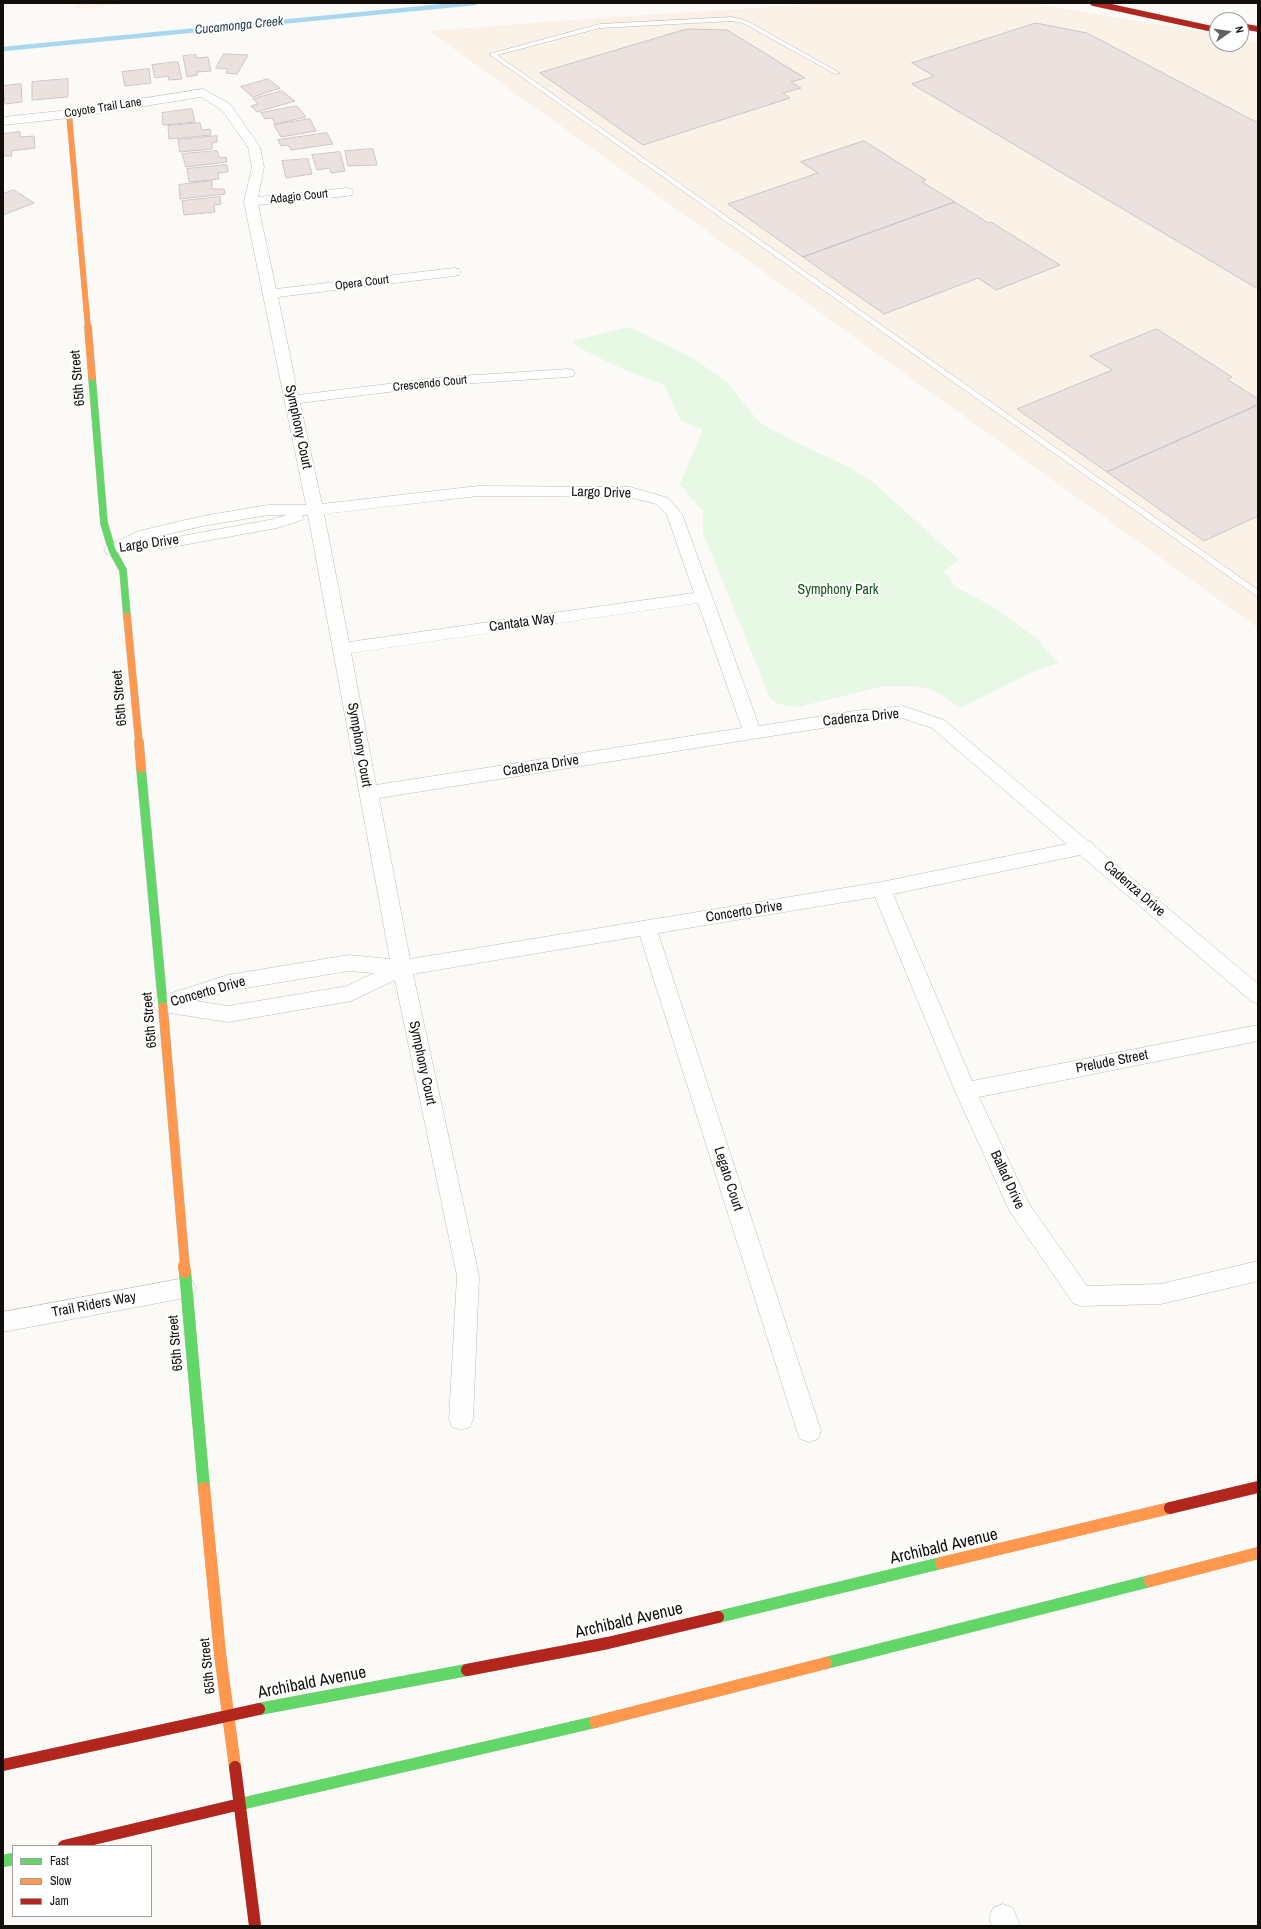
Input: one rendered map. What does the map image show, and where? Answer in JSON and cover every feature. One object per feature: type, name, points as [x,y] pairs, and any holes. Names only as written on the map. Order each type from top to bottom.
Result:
[{"type":"street","points":[[1093,3],[1209,28]]},
{"type":"street","points":[[1136,3],[1209,19]]},
{"type":"street","name":"Coyote Trail Lane","points":[[3,121],[69,114],[203,93]]},
{"type":"street","name":"Symphony Court","points":[[203,93],[226,107],[254,147],[258,167],[251,202],[315,510],[402,968],[468,1276],[461,1419]]},
{"type":"street","name":"65th Street","points":[[69,114],[104,523],[112,550],[122,570],[163,1004],[205,1503],[228,1715],[255,1926]]},
{"type":"street","name":"Adagio Court","points":[[251,202],[347,192]]},
{"type":"street","name":"Opera Court","points":[[270,294],[454,272]]},
{"type":"street","name":"Crescendo Court","points":[[292,400],[445,381],[568,373]]},
{"type":"street","name":"Largo Drive","points":[[112,550],[147,546],[277,523],[315,510],[478,491],[630,492],[662,501],[674,514],[753,733]]},
{"type":"street","name":"Cantata Way","points":[[341,649],[703,597]]},
{"type":"street","name":"Cadenza Drive","points":[[368,793],[854,717],[903,712],[938,724],[1085,847],[1258,996]]},
{"type":"street","name":"Concerto Drive","points":[[163,1004],[228,983],[349,963],[402,968],[881,889],[1085,847]]},
{"type":"street","name":"Ballad Drive","points":[[881,889],[966,1091],[1020,1210],[1081,1296],[1161,1294],[1258,1271]]},
{"type":"street","name":"Legato Court","points":[[646,928],[809,1431]]},
{"type":"street","name":"Concerto Drive","points":[[163,1004],[228,1014],[351,993],[402,968]]},
{"type":"street","name":"Prelude Street","points":[[966,1091],[1258,1033]]},
{"type":"street","name":"Trail Riders Way","points":[[3,1322],[186,1288]]},
{"type":"street","name":"Archibald Avenue","points":[[3,1766],[228,1715],[608,1643],[1258,1487]]},
{"type":"street","points":[[68,1845],[569,1729],[1258,1553]]},
{"type":"lane","points":[[838,73],[745,22],[732,19],[600,26],[492,54],[1258,594]]},
{"type":"shaded area","points":[[75,3],[134,3],[76,9]]},
{"type":"shaded area","points":[[828,3],[1032,3],[1209,33],[1209,52],[1249,52],[1249,41],[1258,43],[1258,628],[429,31]]},
{"type":"green space","name":"Symphony Park","points":[[629,327],[693,358],[727,382],[759,422],[787,438],[849,467],[874,483],[959,560],[944,571],[957,588],[990,605],[1035,637],[1059,663],[1039,669],[960,708],[944,696],[928,688],[906,686],[884,686],[798,707],[778,704],[770,698],[703,533],[703,512],[680,484],[703,429],[681,421],[664,385],[614,365],[581,349],[572,341]]},
{"type":"building","points":[[1036,23],[1087,33],[1258,123],[1258,289],[912,84],[934,76],[912,63]]},
{"type":"building","points":[[687,29],[727,30],[805,78],[791,82],[801,88],[783,93],[790,98],[643,145],[540,73]]},
{"type":"building","points":[[224,54],[248,55],[237,74],[226,73],[228,69],[216,68]]},
{"type":"building","points":[[196,55],[196,58],[208,57],[211,71],[197,72],[197,75],[187,77],[183,56]]},
{"type":"building","points":[[178,62],[182,79],[169,80],[168,76],[155,78],[152,65]]},
{"type":"building","points":[[149,69],[151,83],[125,86],[122,72]]},
{"type":"building","points":[[68,79],[68,97],[32,100],[32,82]]},
{"type":"building","points":[[268,79],[280,88],[253,97],[241,87]]},
{"type":"building","points":[[21,84],[22,102],[5,104],[3,86]]},
{"type":"building","points":[[282,91],[295,101],[257,112],[251,106],[258,104],[253,99]]},
{"type":"building","points":[[297,106],[306,117],[275,124],[272,118],[265,119],[261,113]]},
{"type":"building","points":[[192,109],[195,122],[163,125],[162,113]]},
{"type":"building","points":[[310,119],[316,131],[281,137],[274,125]]},
{"type":"building","points":[[200,123],[202,130],[210,129],[211,135],[169,139],[168,126]]},
{"type":"building","points":[[20,132],[20,137],[34,136],[35,148],[11,151],[12,156],[3,156],[3,134]]},
{"type":"building","points":[[327,133],[333,144],[291,150],[288,145],[281,146],[278,140]]},
{"type":"building","points":[[217,136],[217,142],[212,143],[212,149],[180,152],[178,140]]},
{"type":"building","points":[[864,141],[926,180],[922,182],[955,202],[803,257],[728,204],[818,173],[801,162]]},
{"type":"building","points":[[373,149],[377,165],[348,166],[345,151]]},
{"type":"building","points":[[217,151],[220,158],[226,157],[227,162],[186,167],[182,154]]},
{"type":"building","points":[[340,152],[345,171],[331,173],[330,168],[317,170],[312,155]]},
{"type":"building","points":[[308,159],[312,174],[286,178],[282,161]]},
{"type":"building","points":[[227,165],[228,172],[218,173],[219,179],[189,182],[187,169]]},
{"type":"building","points":[[212,181],[212,189],[224,189],[225,194],[180,199],[179,185]]},
{"type":"building","points":[[14,190],[34,203],[3,215],[3,194]]},
{"type":"building","points":[[220,197],[221,204],[214,205],[215,212],[184,215],[182,201]]},
{"type":"building","points":[[955,202],[988,223],[991,222],[1060,265],[996,290],[978,278],[884,314],[803,257]]},
{"type":"building","points":[[1157,329],[1232,377],[1227,379],[1258,399],[1258,405],[1107,472],[1017,409],[1112,370],[1090,356]]},
{"type":"building","points":[[1258,405],[1258,516],[1204,541],[1107,472]]},
{"type":"waterway","name":"Cucamonga Creek","points":[[3,49],[475,3]]},
{"type":"traffic: fast","points":[[92,377],[104,523],[112,550],[123,570],[127,616]]},
{"type":"traffic: fast","points":[[141,768],[163,1007]]},
{"type":"traffic: fast","points":[[185,1272],[204,1488]]},
{"type":"traffic: fast","points":[[718,1617],[941,1563]]},
{"type":"traffic: fast","points":[[826,1663],[1150,1581]]},
{"type":"traffic: fast","points":[[259,1709],[467,1670]]},
{"type":"traffic: fast","points":[[232,1806],[595,1722]]},
{"type":"traffic: fast","points":[[3,1861],[12,1859]]},
{"type":"traffic: slow","points":[[69,114],[92,377]]},
{"type":"traffic: slow","points":[[127,616],[141,768]]},
{"type":"traffic: slow","points":[[163,1007],[185,1272]]},
{"type":"traffic: slow","points":[[204,1488],[220,1654],[235,1767]]},
{"type":"traffic: slow","points":[[941,1563],[1170,1508]]},
{"type":"traffic: slow","points":[[1150,1581],[1258,1553]]},
{"type":"traffic: slow","points":[[595,1722],[826,1663]]},
{"type":"traffic: jam","points":[[1093,3],[1209,28]]},
{"type":"traffic: jam","points":[[1249,27],[1258,29]]},
{"type":"traffic: jam","points":[[1170,1508],[1258,1487]]},
{"type":"traffic: jam","points":[[467,1670],[608,1643],[718,1617]]},
{"type":"traffic: jam","points":[[3,1765],[259,1709]]},
{"type":"traffic: jam","points":[[235,1767],[255,1926]]},
{"type":"traffic: jam","points":[[68,1845],[232,1806]]}]
